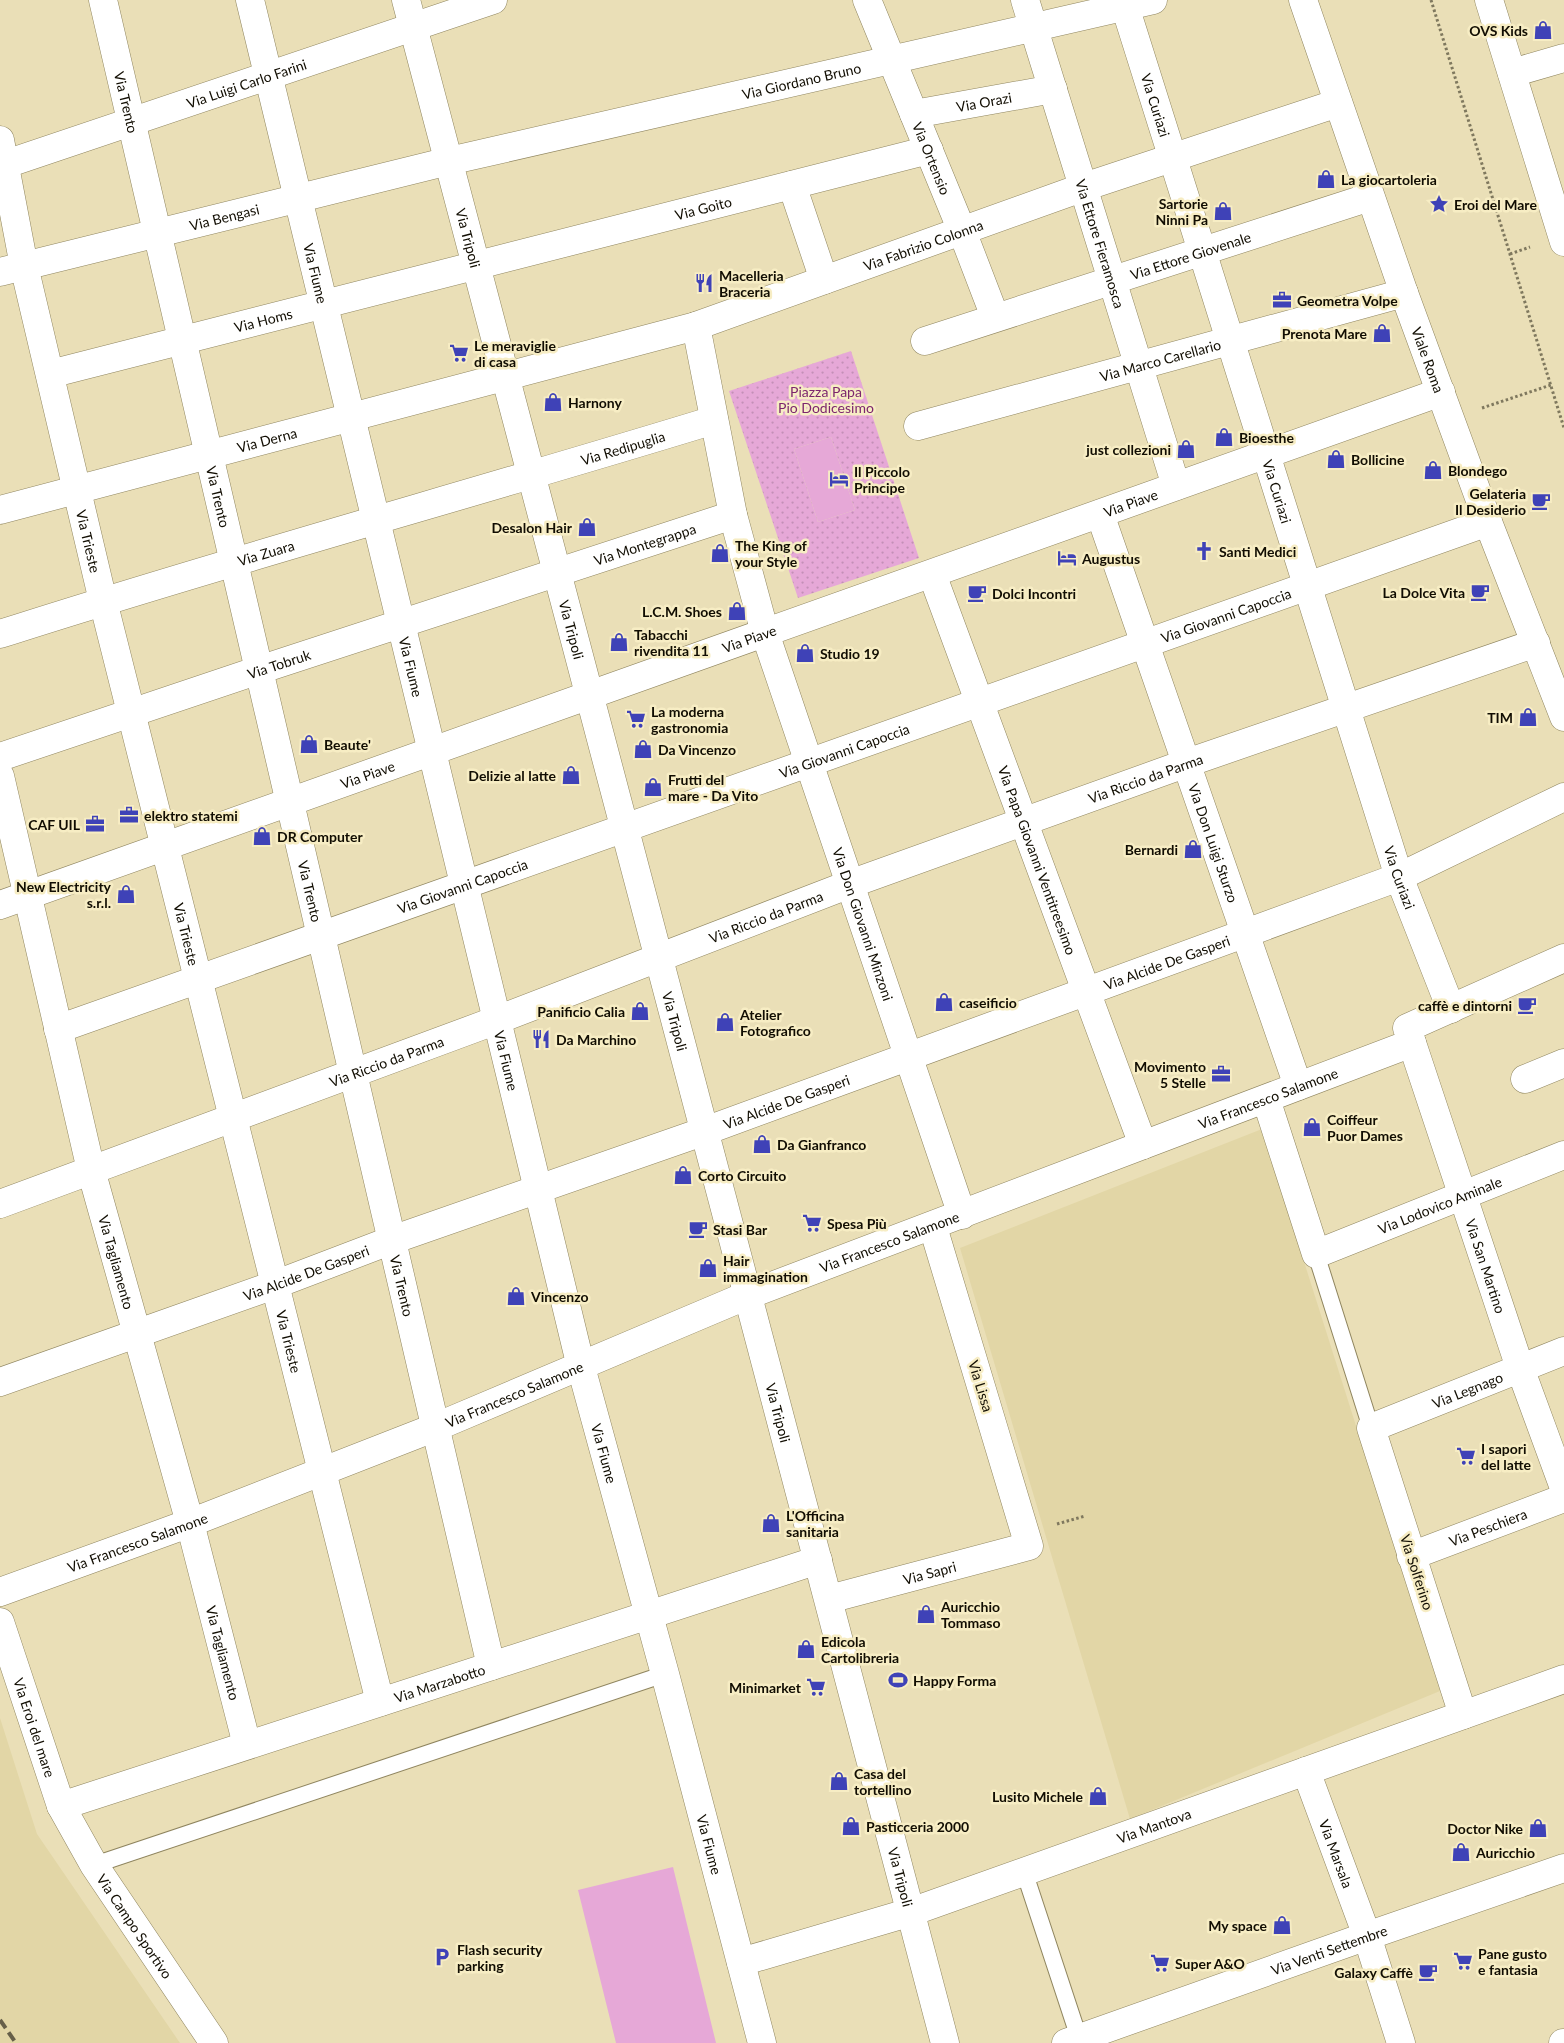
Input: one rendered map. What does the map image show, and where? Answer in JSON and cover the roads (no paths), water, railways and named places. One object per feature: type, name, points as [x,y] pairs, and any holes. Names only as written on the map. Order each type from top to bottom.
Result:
[{"type":"street","name":"Via Trento","points":[[102,0],[491,1666]]},
{"type":"street","name":"Via Fiume","points":[[250,0],[582,1367],[648,1614],[666,1674],[762,2043]]},
{"type":"street","name":"Via Tripoli","points":[[406,0],[945,2043]]},
{"type":"street","name":"Via Luigi Carlo Farini","points":[[1,157],[131,122],[492,0]]},
{"type":"street","name":"Via Ortensio","points":[[867,0],[962,231],[994,317]]},
{"type":"street","name":"Via Ettore Fieramosca","points":[[1025,0],[1176,486]]},
{"type":"street","name":"Via Giordano Bruno","points":[[449,161],[1034,28],[1124,3],[1153,0]]},
{"type":"street","name":"Viale Roma","points":[[1302,0],[1404,293],[1488,522],[1564,717]]},
{"type":"street","points":[[1489,0],[1512,73],[1558,199],[1564,242]]},
{"type":"street","name":"Via Curiazi","points":[[1124,3],[1400,877],[1450,1008]]},
{"type":"street","points":[[1512,73],[1564,58]]},
{"type":"street","name":"Via Orazi","points":[[914,114],[1053,89]]},
{"type":"street","name":"Via Fabrizio Colonna","points":[[506,377],[696,326],[1084,187],[1338,103]]},
{"type":"street","name":"Via Goito","points":[[476,265],[929,150]]},
{"type":"street","name":"Via Trieste","points":[[1,157],[12,269],[50,374],[103,601],[380,1702]]},
{"type":"street","name":"Via Bengasi","points":[[12,269],[449,161]]},
{"type":"street","points":[[792,185],[824,280]]},
{"type":"street","name":"Via Ettore Giovenale","points":[[925,341],[994,317],[1370,197]]},
{"type":"street","name":"Via Homs","points":[[50,374],[476,265]]},
{"type":"street","name":"Via Marco Carellario","points":[[918,426],[1404,293]]},
{"type":"street","points":[[696,326],[733,515],[765,633]]},
{"type":"street","name":"Via Derna","points":[[0,510],[506,377]]},
{"type":"street","name":"Via Piave","points":[[0,905],[1441,392]]},
{"type":"street","name":"Via Redipuglia","points":[[532,476],[714,420]]},
{"type":"street","name":"Via Zuara","points":[[0,634],[103,601],[532,476]]},
{"type":"street","name":"Via Don Luigi Sturzo","points":[[1100,514],[1298,1086]]},
{"type":"street","name":"Via Montegrappa","points":[[557,572],[733,515]]},
{"type":"street","name":"Via Giovanni Capoccia","points":[[58,1029],[320,934],[1488,522]]},
{"type":"street","name":"Via Tobruk","points":[[0,757],[557,572]]},
{"type":"street","name":"Via Papa Giovanni Ventitreesimo","points":[[932,574],[1143,1145]]},
{"type":"street","name":"Via Don Giovanni Minzoni","points":[[765,633],[962,1215]]},
{"type":"street","name":"Via Riccio da Parma","points":[[0,1204],[234,1118],[352,1072],[497,1020],[850,884],[1346,707],[1536,643]]},
{"type":"street","name":"Via Tagliamento","points":[[0,776],[26,896],[91,1170],[190,1523],[247,1745]]},
{"type":"street","name":"Via Alcide De Gasperi","points":[[0,1382],[136,1332],[274,1285],[392,1240],[705,1131],[1400,877],[1564,797]]},
{"type":"street","points":[[1412,1043],[1407,1028],[1564,958]]},
{"type":"street","name":"Via Francesco Salamone","points":[[0,1592],[190,1523],[436,1427],[748,1296],[1412,1043]]},
{"type":"street","name":"Via San Martino","points":[[1412,1043],[1520,1368],[1564,1488]]},
{"type":"street","points":[[1525,1079],[1564,1063]]},
{"type":"street","points":[[1266,1099],[1316,1254]]},
{"type":"street","name":"Via Lodovico Aminale","points":[[1316,1254],[1564,1155]]},
{"type":"street","name":"Via Lissa","points":[[933,1226],[1029,1546]]},
{"type":"street","name":"Via Legnago","points":[[1371,1428],[1564,1351]]},
{"type":"street","name":"Via Solferino","points":[[1371,1428],[1463,1716]]},
{"type":"street","name":"Via Peschiera","points":[[1411,1556],[1564,1498]]},
{"type":"street","name":"Via Sapri","points":[[829,1598],[1029,1546]]},
{"type":"street","name":"Via Marzabotto","points":[[61,1806],[818,1560]]},
{"type":"street","name":"Via Eroi del mare","points":[[0,1622],[61,1806]]},
{"type":"street","name":"Via Mantova","points":[[742,1962],[911,1912],[1024,1870],[1564,1679]]},
{"type":"street","name":"Via Marsala","points":[[1306,1771],[1367,1936],[1401,2043]]},
{"type":"street","name":"Via Campo Sportivo","points":[[61,1806],[94,1866],[214,2043]]},
{"type":"street","name":"Via Venti Settembre","points":[[1072,2040],[1564,1868]]},
{"type":"lane","points":[[1316,1254],[1371,1428]]},
{"type":"lane","points":[[94,1866],[666,1674]]},
{"type":"lane","points":[[1024,1870],[1072,2040]]},
{"type":"railway","points":[[0,2020],[16,2043]]},
{"type":"place","name":"OVS Kids","points":[[1543,30]]},
{"type":"place","name":"La giocartoleria","points":[[1326,179]]},
{"type":"place","name":"Eroi del Mare","points":[[1439,204]]},
{"type":"place","name":"Sartorie Ninni Pa","points":[[1223,211]]},
{"type":"place","name":"Macelleria Braceria","points":[[704,283]]},
{"type":"place","name":"Geometra Volpe","points":[[1282,300]]},
{"type":"place","name":"Prenota Mare","points":[[1382,333]]},
{"type":"place","name":"Le meraviglie di casa","points":[[459,353]]},
{"type":"place","name":"Harnony","points":[[553,402]]},
{"type":"place","name":"Bioesthe","points":[[1224,437]]},
{"type":"place","name":"just collezioni","points":[[1186,449]]},
{"type":"place","name":"Bollicine","points":[[1336,459]]},
{"type":"place","name":"Blondego","points":[[1433,470]]},
{"type":"place","name":"Il Piccolo Principe","points":[[839,479]]},
{"type":"place","name":"Gelateria Il Desiderio","points":[[1541,501]]},
{"type":"place","name":"Desalon Hair","points":[[587,527]]},
{"type":"place","name":"Santi Medici","points":[[1204,551]]},
{"type":"place","name":"The King of your Style","points":[[720,553]]},
{"type":"place","name":"Augustus","points":[[1067,558]]},
{"type":"place","name":"La Dolce Vita","points":[[1480,592]]},
{"type":"place","name":"Dolci Incontri","points":[[977,593]]},
{"type":"place","name":"L.C.M. Shoes","points":[[737,611]]},
{"type":"place","name":"Tabacchi rivendita 11","points":[[619,642]]},
{"type":"place","name":"Studio 19","points":[[805,653]]},
{"type":"place","name":"TIM","points":[[1528,717]]},
{"type":"place","name":"La moderna gastronomia","points":[[636,719]]},
{"type":"place","name":"Beaute'","points":[[309,744]]},
{"type":"place","name":"Da Vincenzo","points":[[643,749]]},
{"type":"place","name":"Delizie al latte","points":[[571,775]]},
{"type":"place","name":"Frutti del mare - Da Vito","points":[[653,787]]},
{"type":"place","name":"elektro statemi","points":[[129,815]]},
{"type":"place","name":"CAF UIL","points":[[95,824]]},
{"type":"place","name":"DR Computer","points":[[262,836]]},
{"type":"place","name":"Bernardi","points":[[1193,849]]},
{"type":"place","name":"New Electricity s.r.l.","points":[[126,894]]},
{"type":"place","name":"caseificio","points":[[944,1002]]},
{"type":"place","name":"caffè e dintorni","points":[[1527,1005]]},
{"type":"place","name":"Panificio Calia","points":[[640,1011]]},
{"type":"place","name":"Atelier Fotografico","points":[[725,1022]]},
{"type":"place","name":"Da Marchino","points":[[541,1039]]},
{"type":"place","name":"Movimento 5 Stelle","points":[[1221,1074]]},
{"type":"place","name":"Coiffeur Puor Dames","points":[[1312,1127]]},
{"type":"place","name":"Da Gianfranco","points":[[762,1144]]},
{"type":"place","name":"Corto Circuito","points":[[683,1175]]},
{"type":"place","name":"Spesa Più","points":[[812,1223]]},
{"type":"place","name":"Stasi Bar","points":[[698,1229]]},
{"type":"place","name":"Hair immagination","points":[[708,1268]]},
{"type":"place","name":"Vincenzo","points":[[516,1296]]},
{"type":"place","name":"I sapori del latte","points":[[1466,1456]]},
{"type":"place","name":"L'Officina sanitaria","points":[[771,1523]]},
{"type":"place","name":"Auricchio Tommaso","points":[[926,1614]]},
{"type":"place","name":"Edicola Cartolibreria","points":[[806,1649]]},
{"type":"place","name":"Happy Forma","points":[[898,1680]]},
{"type":"place","name":"Minimarket","points":[[816,1687]]},
{"type":"place","name":"Casa del tortellino","points":[[839,1781]]},
{"type":"place","name":"Lusito Michele","points":[[1098,1796]]},
{"type":"place","name":"Pasticceria 2000","points":[[851,1826]]},
{"type":"place","name":"Doctor Nike","points":[[1538,1828]]},
{"type":"place","name":"Auricchio","points":[[1461,1852]]},
{"type":"place","name":"My space","points":[[1282,1925]]},
{"type":"place","name":"Flash security parking","points":[[442,1957]]},
{"type":"place","name":"Pane gusto e fantasia","points":[[1463,1961]]},
{"type":"place","name":"Super A&O","points":[[1160,1963]]},
{"type":"place","name":"Galaxy Caffè","points":[[1428,1972]]},
{"type":"park label","name":"Piazza Papa Pio Dodicesimo","points":[[826,400]]}]
